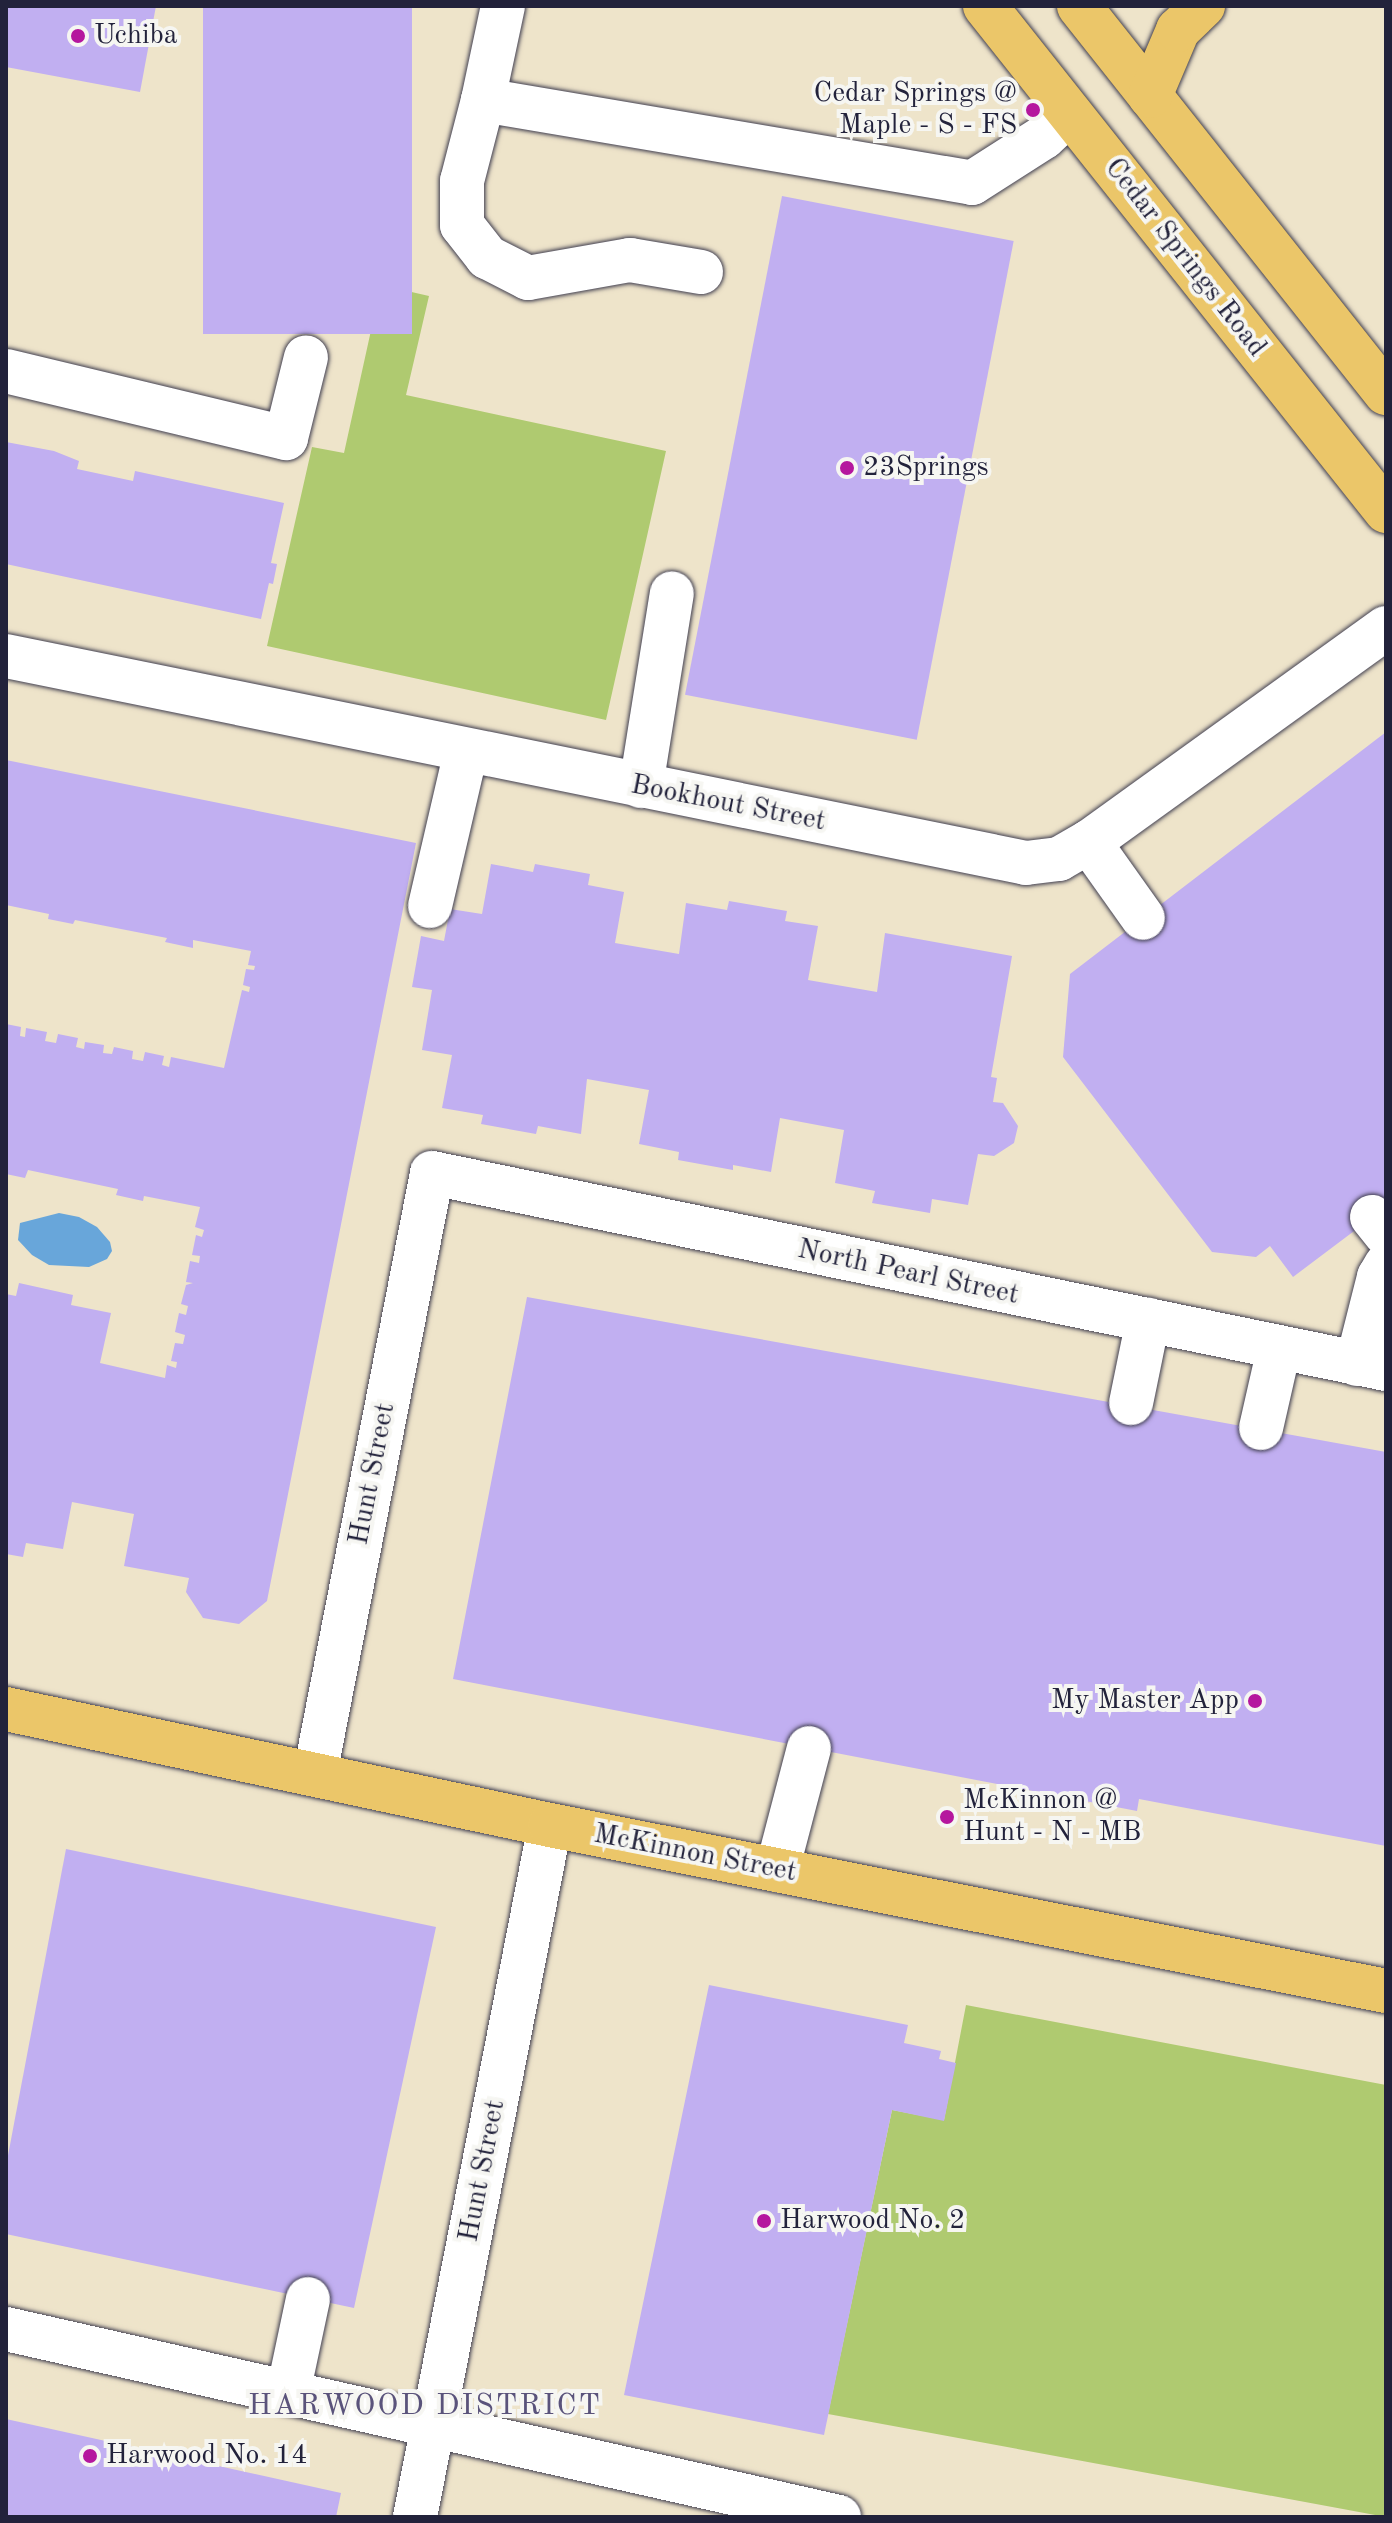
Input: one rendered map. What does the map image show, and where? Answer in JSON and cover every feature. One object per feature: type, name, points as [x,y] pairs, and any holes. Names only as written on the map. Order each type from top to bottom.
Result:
[{"type":"main road","name":"Cedar Springs Road","points":[[985,6],[1070,113],[1372,466],[1386,511]]},
{"type":"main road","points":[[1079,6],[1386,393]]},
{"type":"main road","points":[[1150,96],[1178,30],[1203,6]]},
{"type":"main road","name":"McKinnon Street","points":[[6,1709],[550,1825],[1386,1991]]},
{"type":"street","points":[[503,6],[462,181],[462,225],[487,257],[528,278],[630,260],[701,272]]},
{"type":"street","points":[[483,100],[972,183],[1044,137],[1070,113]]},
{"type":"street","points":[[6,371],[286,438],[306,357]]},
{"type":"street","points":[[641,786],[672,593]]},
{"type":"street","name":"Bookhout Street","points":[[6,656],[1026,863],[1059,859],[1089,842],[1386,628]]},
{"type":"street","points":[[430,906],[466,751]]},
{"type":"street","points":[[1089,842],[1143,918]]},
{"type":"street","name":"North Pearl Street","points":[[432,1173],[1372,1366]]},
{"type":"street","name":"Hunt Street","points":[[315,1774],[432,1173]]},
{"type":"street","points":[[1372,1366],[1379,1277],[1386,1265]]},
{"type":"street","points":[[1131,1403],[1148,1320]]},
{"type":"street","points":[[1261,1428],[1279,1349]]},
{"type":"street","points":[[777,1870],[809,1748]]},
{"type":"street","name":"Hunt Street","points":[[415,2517],[550,1825]]},
{"type":"street","points":[[288,2393],[308,2299]]},
{"type":"street","points":[[6,2329],[839,2517]]},
{"type":"green space","points":[[381,285],[429,296],[406,395],[666,451],[606,720],[267,646],[312,447],[344,453]]},
{"type":"green space","points":[[966,2005],[1386,2085],[1386,2517],[828,2414],[892,2110],[944,2120]]},
{"type":"water","points":[[59,1213],[79,1217],[97,1227],[110,1242],[112,1251],[107,1259],[89,1267],[49,1265],[32,1255],[18,1240],[20,1223]]},
{"type":"building","name":"Uchiba","points":[[6,6],[156,6],[140,92],[6,67]]},
{"type":"building","points":[[203,6],[412,6],[412,334],[203,334]]},
{"type":"building","name":"23Springs","points":[[782,196],[1014,241],[917,740],[685,695]]},
{"type":"building","points":[[6,442],[54,451],[79,461],[77,469],[133,481],[135,471],[284,503],[271,563],[277,564],[261,619],[6,564]]},
{"type":"building","points":[[1386,732],[1386,1207],[1293,1277],[1270,1246],[1256,1257],[1212,1252],[1063,1057],[1070,974]]},
{"type":"building","points":[[6,760],[416,843],[267,1601],[239,1624],[203,1618],[186,1592],[189,1578],[124,1566],[134,1514],[72,1502],[63,1549],[26,1543],[23,1557],[6,1554],[6,1294],[16,1296],[19,1283],[73,1295],[71,1305],[111,1313],[100,1363],[165,1378],[167,1365],[176,1368],[177,1362],[171,1361],[175,1343],[183,1344],[185,1335],[175,1332],[179,1313],[186,1315],[188,1306],[181,1304],[186,1285],[193,1283],[186,1282],[190,1261],[199,1263],[200,1256],[192,1255],[196,1235],[202,1237],[204,1230],[195,1227],[200,1207],[144,1196],[143,1201],[116,1195],[118,1189],[28,1170],[25,1178],[6,1174],[6,1024],[21,1027],[20,1036],[25,1037],[26,1028],[47,1032],[45,1041],[56,1043],[58,1034],[78,1038],[76,1047],[84,1049],[85,1042],[104,1045],[103,1053],[112,1054],[114,1047],[133,1051],[132,1059],[143,1061],[145,1052],[164,1056],[162,1065],[169,1067],[171,1057],[224,1068],[242,990],[249,992],[250,987],[243,985],[246,969],[254,970],[255,966],[248,965],[251,951],[193,940],[193,948],[165,942],[167,938],[75,920],[73,924],[48,919],[49,914],[6,905]]},
{"type":"building","points":[[491,864],[533,872],[535,864],[590,874],[588,885],[624,892],[615,943],[679,954],[686,903],[727,910],[729,901],[787,911],[785,921],[818,926],[808,980],[877,992],[885,933],[1012,956],[991,1077],[997,1078],[993,1102],[1003,1103],[1018,1126],[1014,1143],[994,1156],[978,1154],[968,1205],[932,1199],[930,1213],[872,1203],[875,1191],[835,1183],[844,1130],[780,1118],[771,1172],[733,1165],[733,1170],[678,1160],[679,1152],[639,1144],[649,1090],[587,1079],[581,1134],[538,1126],[536,1134],[481,1124],[483,1115],[442,1108],[452,1055],[422,1050],[432,990],[412,987],[421,936],[444,941],[450,909],[482,914]]},
{"type":"building","points":[[527,1297],[1386,1452],[1386,1846],[1139,1799],[1137,1811],[453,1679]]},
{"type":"building","points":[[66,1849],[436,1927],[354,2308],[6,2234],[6,2166]]},
{"type":"building","name":"Harwood No. 2","points":[[709,1985],[908,2025],[904,2043],[941,2051],[939,2059],[956,2063],[944,2121],[892,2110],[824,2435],[624,2395]]},
{"type":"building","name":"Harwood No. 14","points":[[6,2419],[341,2493],[336,2517],[6,2517]]},
{"type":"place","name":"Uchiba","points":[[78,36]]},
{"type":"place","name":"Cedar Springs @ Maple - S - FS","points":[[1033,110]]},
{"type":"place","name":"23Springs","points":[[847,468]]},
{"type":"place","name":"My Master App","points":[[1255,1701]]},
{"type":"place","name":"McKinnon @ Hunt - N - MB","points":[[947,1817]]},
{"type":"place","name":"Harwood No. 2","points":[[764,2221]]},
{"type":"place","name":"Harwood No. 14","points":[[90,2456]]},
{"type":"district","name":"HARWOOD DISTRICT","points":[[425,2406]]}]
